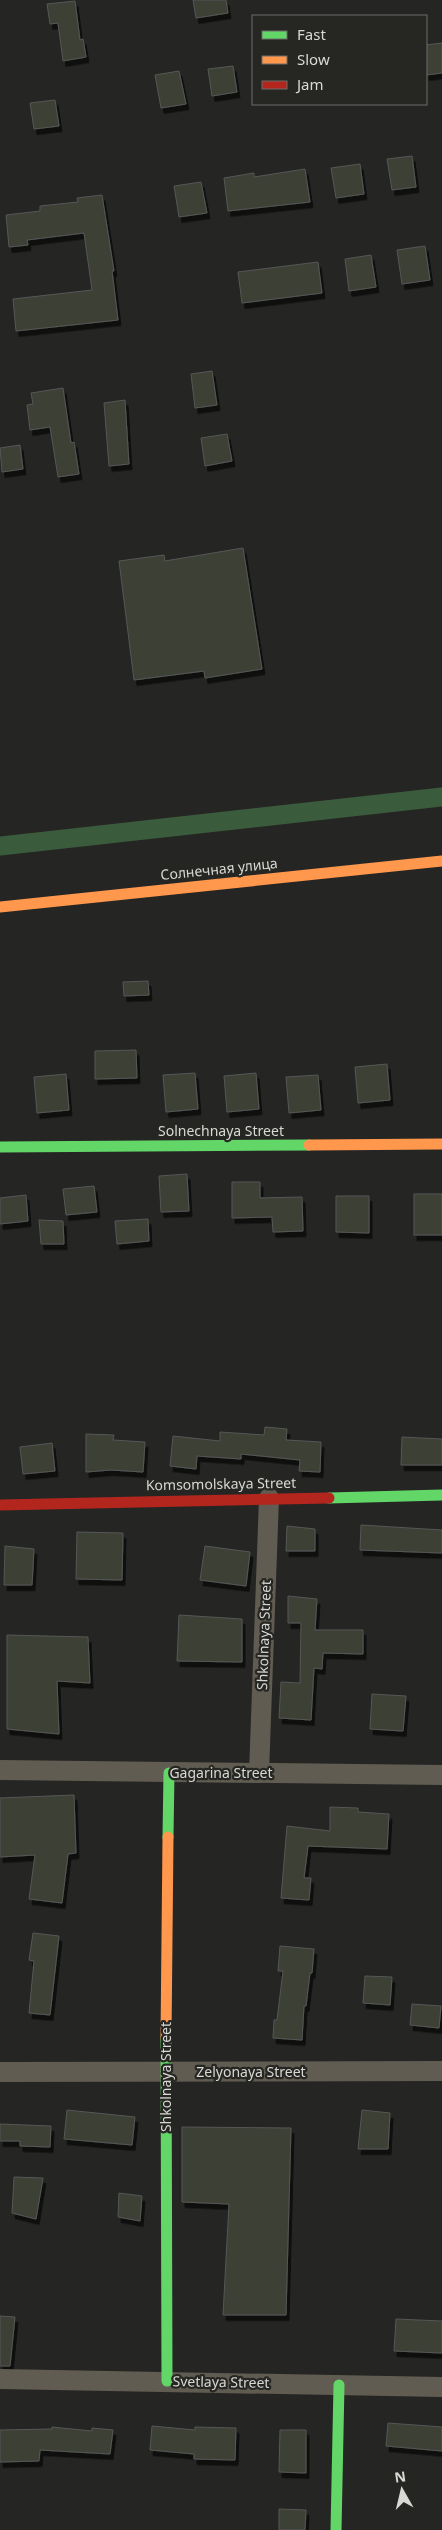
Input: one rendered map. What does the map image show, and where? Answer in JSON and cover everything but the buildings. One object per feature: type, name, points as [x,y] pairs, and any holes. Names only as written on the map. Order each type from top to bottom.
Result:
[{"type":"street","name":"Солнечная улица","points":[[0,907],[442,861]]},
{"type":"street","name":"Solnechnaya Street","points":[[0,1148],[442,1144]]},
{"type":"street","name":"Komsomolskaya Street","points":[[0,1505],[442,1495]]},
{"type":"street","name":"Shkolnaya Street","points":[[259,1773],[269,1498]]},
{"type":"street","name":"Gagarina Street","points":[[0,1770],[442,1775]]},
{"type":"street","name":"Shkolnaya Street","points":[[167,2381],[166,2072],[169,1773]]},
{"type":"street","name":"Zelyonaya Street","points":[[0,2072],[442,2071]]},
{"type":"street","name":"Svetlaya Street","points":[[0,2379],[442,2387]]},
{"type":"street","points":[[336,2530],[340,2385]]},
{"type":"waterway","points":[[0,846],[442,797]]},
{"type":"traffic: fast","points":[[0,1147],[309,1145]]},
{"type":"traffic: fast","points":[[329,1498],[442,1495]]},
{"type":"traffic: fast","points":[[168,1837],[169,1773]]},
{"type":"traffic: fast","points":[[166,2038],[167,2381]]},
{"type":"traffic: fast","points":[[336,2530],[339,2385]]},
{"type":"traffic: slow","points":[[0,907],[442,861]]},
{"type":"traffic: slow","points":[[309,1145],[442,1144]]},
{"type":"traffic: slow","points":[[166,2038],[168,1837]]},
{"type":"traffic: jam","points":[[0,1505],[329,1498]]}]
